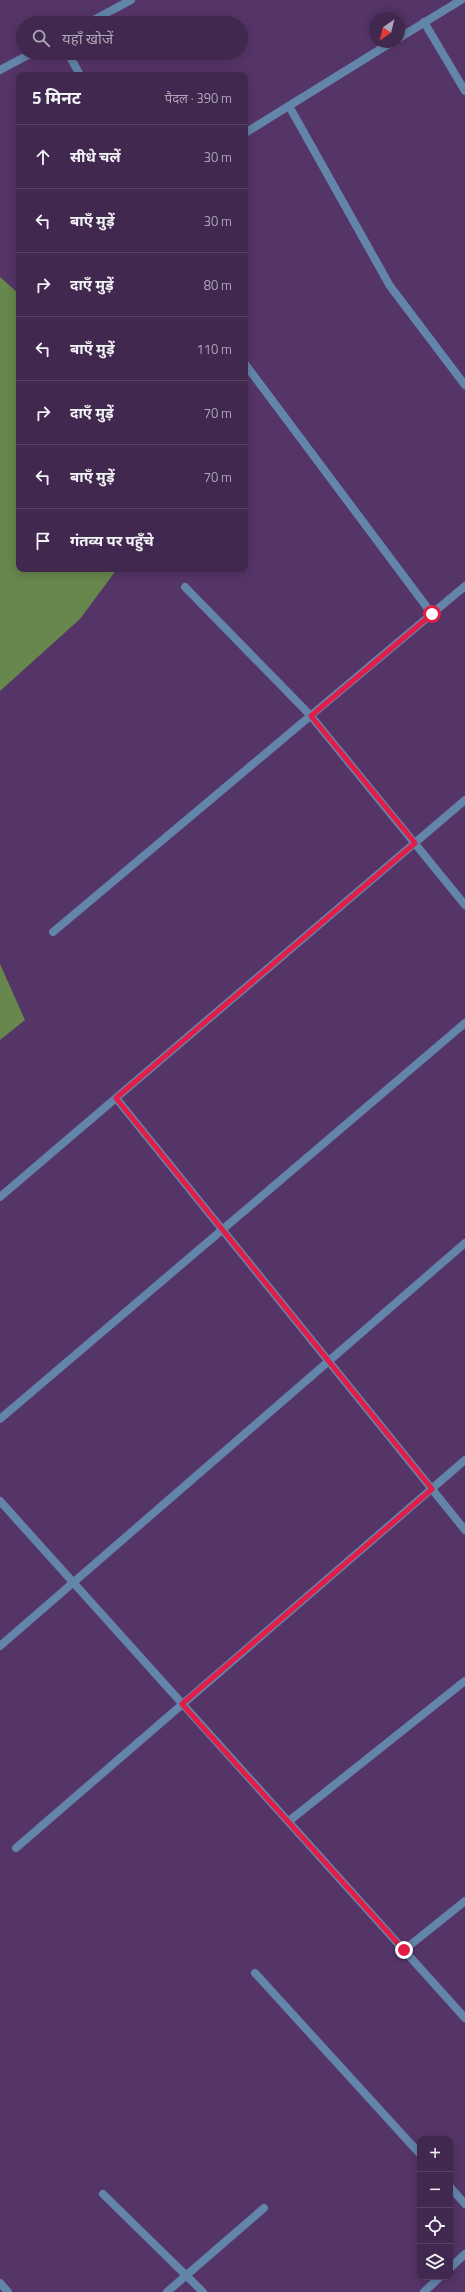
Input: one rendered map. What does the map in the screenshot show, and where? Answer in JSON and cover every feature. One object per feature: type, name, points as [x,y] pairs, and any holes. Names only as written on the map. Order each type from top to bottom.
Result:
[{"type":"street","points":[[101,16],[131,0]]},
{"type":"street","points":[[405,34],[461,0]]},
{"type":"street","points":[[424,22],[465,90]]},
{"type":"street","points":[[248,131],[382,48]]},
{"type":"street","points":[[0,70],[19,60]]},
{"type":"street","points":[[72,60],[78,72]]},
{"type":"street","points":[[288,106],[390,286],[465,385]]},
{"type":"street","points":[[248,368],[432,614]]},
{"type":"street","points":[[53,932],[465,586]]},
{"type":"street","points":[[185,587],[311,716],[465,905]]},
{"type":"street","points":[[0,1197],[465,800]]},
{"type":"street","points":[[0,1419],[465,1023]]},
{"type":"street","points":[[116,1098],[465,1530]]},
{"type":"street","points":[[0,1646],[74,1584],[465,1243]]},
{"type":"street","points":[[16,1848],[465,1460]]},
{"type":"street","points":[[0,1501],[465,2018]]},
{"type":"street","points":[[289,1821],[465,1681]]},
{"type":"street","points":[[404,1950],[465,1901]]},
{"type":"street","points":[[255,1973],[417,2151]]},
{"type":"street","points":[[453,2190],[465,2204]]},
{"type":"street","points":[[103,2194],[204,2292]]},
{"type":"street","points":[[167,2292],[264,2208]]},
{"type":"street","points":[[453,2265],[465,2254]]},
{"type":"street","points":[[424,2292],[437,2280]]},
{"type":"street","points":[[0,2283],[8,2292]]},
{"type":"shaded area","points":[[0,277],[16,291],[16,572],[115,572],[80,619],[0,691]]},
{"type":"shaded area","points":[[0,964],[25,1020],[0,1040]]},
{"type":"route","points":[[404,1950],[182,1704],[432,1489],[116,1098],[415,843],[311,716],[432,614]]}]
